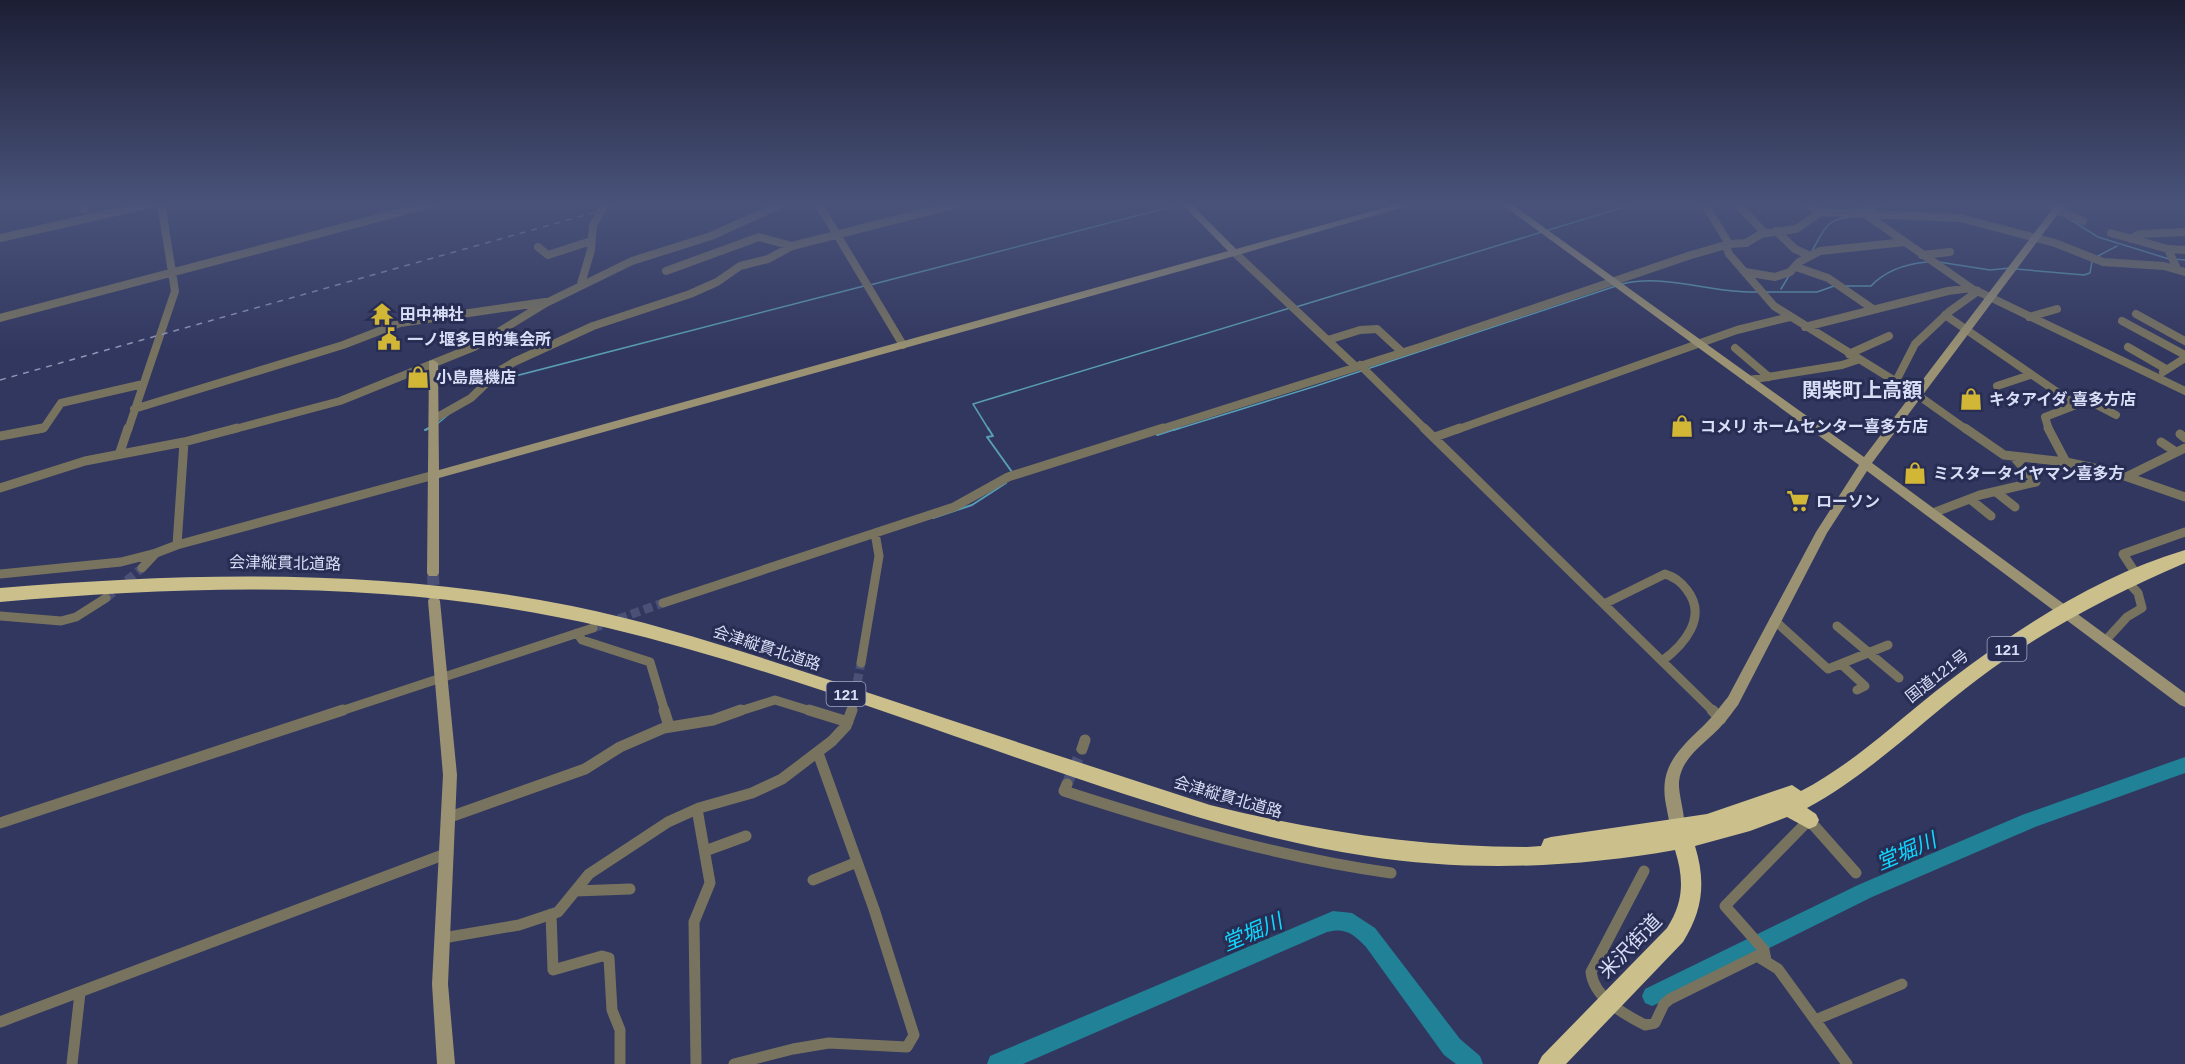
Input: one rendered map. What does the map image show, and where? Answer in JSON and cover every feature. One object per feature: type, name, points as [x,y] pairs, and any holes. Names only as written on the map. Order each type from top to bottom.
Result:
[{"type":"highway","name":"国道121号","points":[[1680,834],[1736,827],[1797,802],[1887,745],[1950,690],[2006,650],[2067,613],[2133,579],[2185,556]]},
{"type":"highway","name":"会津縦貫北道路","points":[[0,589],[136,578],[279,575],[468,590],[575,606],[665,627],[822,675],[1270,820],[1342,834],[1412,843],[1510,847],[1680,834]]},
{"type":"highway","name":"会津縦貫北道路","points":[[0,595],[133,583],[275,581],[407,589],[514,603],[621,625],[728,655],[1210,814],[1280,833],[1412,854],[1492,858],[1596,853],[1680,834]]},
{"type":"highway","name":"国道121号","points":[[1680,834],[1848,770]]},
{"type":"highway","points":[[1797,802],[1809,820]]},
{"type":"highway","name":"米沢街道","points":[[1550,1064],[1675,935],[1688,918],[1693,892],[1680,834]]},
{"type":"street","points":[[120,452],[175,291],[168,253]]},
{"type":"street","points":[[0,318],[246,253]]},
{"type":"street","points":[[581,284],[588,253]]},
{"type":"street","points":[[0,488],[120,452],[184,442],[340,401],[474,347],[581,284],[632,261],[658,253]]},
{"type":"street","points":[[666,271],[716,253]]},
{"type":"street","points":[[434,419],[471,398],[499,371],[514,362],[593,326],[696,292],[738,268],[768,259],[780,253]]},
{"type":"street","points":[[848,253],[903,345]]},
{"type":"street","points":[[0,574],[121,562],[156,553],[177,545],[1235,253],[1434,437],[1721,719]]},
{"type":"street","points":[[1573,253],[1933,513],[2185,701]]},
{"type":"street","points":[[663,603],[968,501],[1008,477],[1402,352],[1702,253]]},
{"type":"street","points":[[1728,253],[1774,306],[1857,360],[1919,396],[2000,453],[2066,462],[2128,477],[2185,497]]},
{"type":"street","points":[[1803,253],[1808,255]]},
{"type":"street","points":[[1745,272],[1771,278],[1790,272],[1808,255],[1815,253]]},
{"type":"street","points":[[1919,253],[1974,290],[2185,391]]},
{"type":"street","points":[[1922,255],[1944,253]]},
{"type":"street","points":[[1680,834],[1670,790],[1676,763],[1697,739],[1721,719],[1822,532],[1865,464],[1919,396],[2025,253]]},
{"type":"street","points":[[2082,253],[2103,262],[2175,265],[2185,263]]},
{"type":"street","points":[[2170,253],[2175,265],[2185,272]]},
{"type":"street","points":[[1796,267],[1828,278],[1873,309]]},
{"type":"street","points":[[1805,327],[1948,291],[1974,290]]},
{"type":"street","points":[[1895,383],[1915,344],[1974,290]]},
{"type":"street","points":[[135,409],[343,345],[400,323],[429,316],[548,302]]},
{"type":"street","points":[[2030,317],[2057,309]]},
{"type":"street","points":[[2136,314],[2185,341]]},
{"type":"street","points":[[1945,315],[2076,405]]},
{"type":"street","points":[[1434,437],[1742,328],[1790,317]]},
{"type":"street","points":[[2122,321],[2185,356],[2157,377]]},
{"type":"street","points":[[1328,340],[1360,330],[1377,329],[1402,352]]},
{"type":"street","points":[[1849,354],[1889,336]]},
{"type":"street","points":[[2128,347],[2166,369]]},
{"type":"street","points":[[1735,348],[1769,377]]},
{"type":"street","points":[[1749,380],[1842,365],[1857,360]]},
{"type":"street","points":[[432,573],[433,363]]},
{"type":"street","points":[[1996,386],[2030,375]]},
{"type":"street","points":[[2176,387],[2185,380]]},
{"type":"street","points":[[0,436],[44,429],[61,403],[143,384]]},
{"type":"street","points":[[2066,462],[2044,420],[2045,417],[2076,405],[2093,403],[2116,415]]},
{"type":"street","points":[[177,545],[184,442]]},
{"type":"street","points":[[2161,442],[2181,450]]},
{"type":"street","points":[[2128,477],[2181,450]]},
{"type":"street","points":[[1933,513],[1970,499],[2036,482],[2013,456]]},
{"type":"street","points":[[1996,492],[2015,507]]},
{"type":"street","points":[[1970,499],[1991,516]]},
{"type":"street","points":[[2105,641],[2127,617],[2142,608],[2123,554],[2185,532]]},
{"type":"street","points":[[861,663],[879,556],[874,533]]},
{"type":"street","points":[[142,568],[156,553]]},
{"type":"street","points":[[1604,604],[1665,574],[1674,577],[1686,588],[1694,599],[1695,619],[1684,644],[1662,661]]},
{"type":"street","points":[[0,616],[61,621],[76,617],[106,598]]},
{"type":"street","points":[[434,601],[448,736],[450,817],[440,984],[446,1064]]},
{"type":"street","points":[[1774,620],[1828,669],[1888,645]]},
{"type":"street","points":[[1837,626],[1899,678]]},
{"type":"street","points":[[0,823],[593,628]]},
{"type":"street","points":[[578,633],[582,640],[650,663],[669,726]]},
{"type":"street","points":[[1841,664],[1865,686],[1857,690]]},
{"type":"street","points":[[450,817],[585,769],[625,744],[669,726],[713,720],[775,700],[848,722]]},
{"type":"street","points":[[443,938],[519,925],[551,914],[567,903],[589,874],[674,818],[752,793],[774,783],[832,741],[848,722],[852,709]]},
{"type":"street","points":[[734,1064],[826,1043],[872,1044],[901,1049],[907,1047],[912,1040],[914,1031],[818,753]]},
{"type":"street","points":[[1067,784],[1064,791],[1185,830],[1311,861],[1391,873]]},
{"type":"street","points":[[696,1064],[694,922],[695,912],[710,888],[697,809]]},
{"type":"street","points":[[1847,1064],[1755,939],[1725,906],[1809,820],[1856,873]]},
{"type":"street","points":[[705,850],[746,836]]},
{"type":"street","points":[[0,1022],[448,853]]},
{"type":"street","points":[[813,880],[857,862]]},
{"type":"street","points":[[1644,871],[1591,972],[1591,981],[1610,1002],[1645,1025],[1655,1023],[1664,1004],[1670,999],[1757,956],[1765,955]]},
{"type":"street","points":[[575,891],[630,888]]},
{"type":"street","points":[[551,914],[553,970],[603,956],[609,958],[612,1010],[620,1030],[620,1064]]},
{"type":"street","points":[[1815,1020],[1902,984]]},
{"type":"street","points":[[72,1064],[80,993]]},
{"type":"waterway","points":[[870,285],[995,253]]},
{"type":"waterway","points":[[1296,307],[1474,253]]},
{"type":"waterway","points":[[2096,257],[2104,253]]},
{"type":"waterway","points":[[2149,253],[2169,259]]},
{"type":"waterway","points":[[2174,259],[2185,260]]},
{"type":"waterway","points":[[2016,269],[2084,275],[2090,273],[2092,261]]},
{"type":"waterway","points":[[1846,286],[1871,286],[1896,269],[1927,262]]},
{"type":"waterway","points":[[1939,262],[1990,270],[2010,268]]},
{"type":"waterway","points":[[1781,289],[1790,274]]},
{"type":"waterway","points":[[1622,284],[1656,281],[1741,292],[1758,292]]},
{"type":"waterway","points":[[492,382],[864,286]]},
{"type":"waterway","points":[[1174,430],[1316,386],[1616,286]]},
{"type":"waterway","points":[[1764,292],[1817,292],[1834,286]]},
{"type":"waterway","points":[[989,430],[973,404],[1290,308]]},
{"type":"waterway","points":[[436,425],[449,414]]},
{"type":"waterway","points":[[426,430],[431,427]]},
{"type":"waterway","points":[[425,430],[429,428]]},
{"type":"waterway","points":[[988,428],[993,436],[987,437],[1012,472]]},
{"type":"waterway","points":[[1157,435],[1179,428]]},
{"type":"waterway","points":[[933,518],[972,505],[1006,483]]},
{"type":"waterway","name":"堂堀川","points":[[1652,996],[1865,891],[2029,821],[2185,765]]},
{"type":"waterway","name":"堂堀川","points":[[998,1064],[1325,923],[1340,920],[1357,925],[1373,940],[1452,1047],[1472,1064]]},
{"type":"tunnel","points":[[106,598],[142,568]]},
{"type":"tunnel","points":[[433,573],[434,601]]},
{"type":"tunnel","points":[[593,628],[663,603]]},
{"type":"tunnel","points":[[852,709],[861,663]]},
{"type":"tunnel","points":[[1067,784],[1082,749]]},
{"type":"railway","points":[[0,380],[452,253]]},
{"type":"place","name":"田中神社","points":[[382,314]]},
{"type":"place","name":"一ノ堰多目的集会所","points":[[389,339]]},
{"type":"place","name":"小島農機店","points":[[418,377]]},
{"type":"place","name":"キタアイダ 喜多方店","points":[[1971,399]]},
{"type":"place","name":"コメリ ホームセンター喜多方店","points":[[1682,426]]},
{"type":"place","name":"ミスタータイヤマン喜多方","points":[[1915,473]]},
{"type":"place","name":"ローソン","points":[[1798,501]]},
{"type":"district","name":"関柴町上高額","points":[[1862,390]]}]
